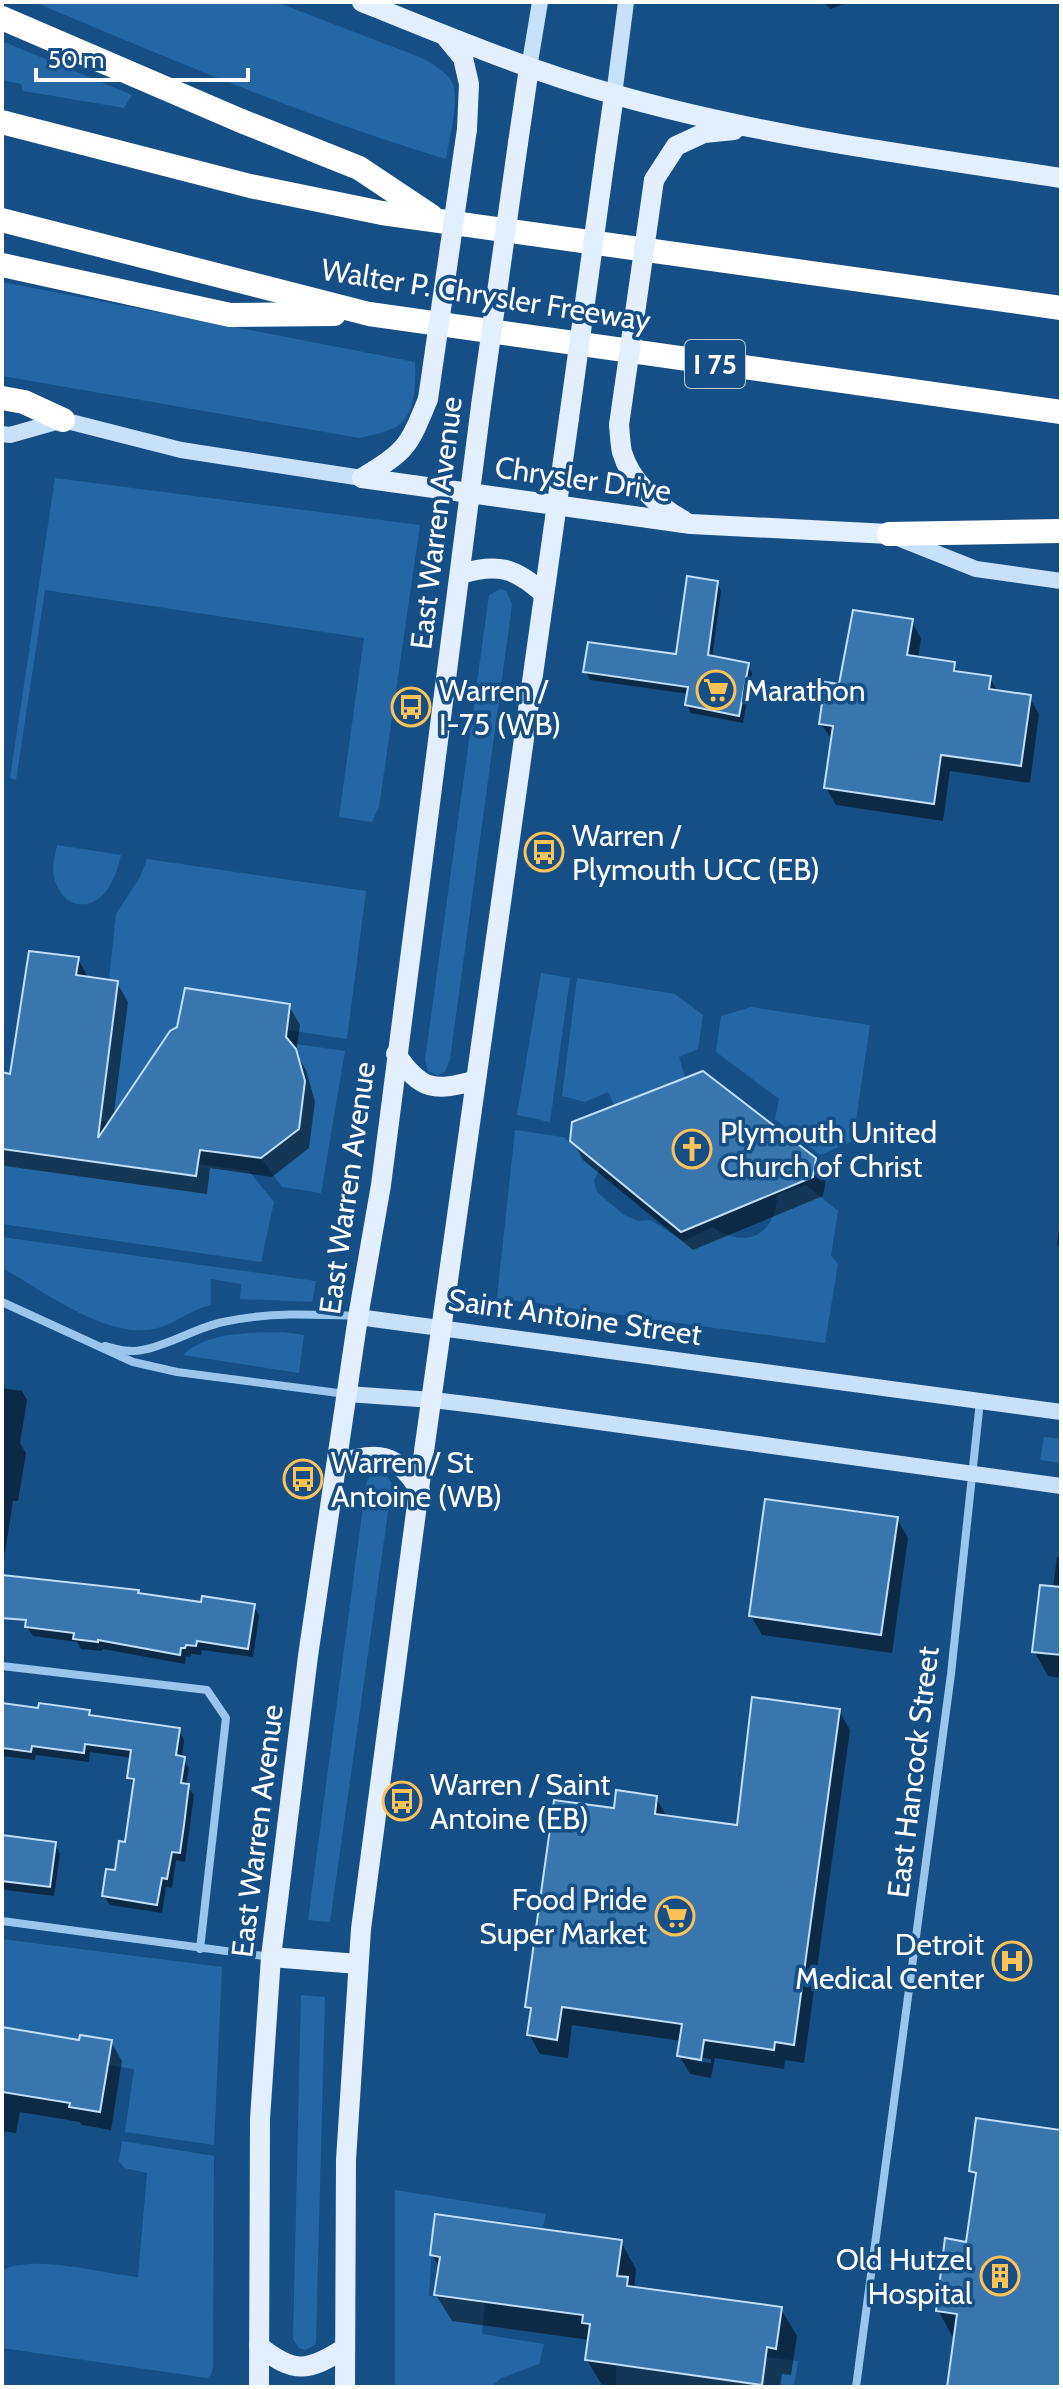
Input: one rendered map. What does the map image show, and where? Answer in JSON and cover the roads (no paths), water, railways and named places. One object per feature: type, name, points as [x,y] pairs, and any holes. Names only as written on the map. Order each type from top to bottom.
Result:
[{"type":"highway","points":[[2,18],[359,168],[436,219]]},
{"type":"highway","points":[[2,122],[250,186],[382,213],[1061,308]]},
{"type":"highway","name":"Walter P. Chrysler Freeway","points":[[2,220],[369,314],[1061,412]]},
{"type":"highway","points":[[2,265],[230,315],[369,314]]},
{"type":"highway","points":[[2,398],[24,402],[63,420]]},
{"type":"highway","points":[[889,534],[1061,531]]},
{"type":"main road","points":[[362,2],[529,68],[614,95],[762,128],[1061,178]]},
{"type":"main road","points":[[362,478],[396,457],[411,441],[428,399],[467,129],[469,84],[463,58],[445,35]]},
{"type":"main road","name":"East Warren Avenue","points":[[259,2387],[260,2119],[271,1957],[308,1656],[358,1317],[381,1185],[481,406],[529,68]]},
{"type":"main road","points":[[345,2387],[346,2160],[358,1964],[441,1326],[614,95]]},
{"type":"main road","points":[[691,524],[668,512],[632,472],[622,451],[619,425],[654,180],[676,146],[704,133],[762,128]]},
{"type":"main road","name":"Chrysler Drive","points":[[362,478],[691,524],[889,534]]},
{"type":"main road","points":[[460,574],[484,567],[505,568],[530,581],[544,594]]},
{"type":"main road","points":[[396,1054],[411,1076],[430,1086],[452,1087],[476,1080]]},
{"type":"main road","points":[[337,1465],[361,1456],[381,1456],[399,1464],[420,1491]]},
{"type":"main road","points":[[271,1957],[358,1964]]},
{"type":"main road","points":[[259,2346],[292,2367],[306,2368],[323,2362],[345,2348]]},
{"type":"street","name":"East Warren Avenue","points":[[529,68],[540,2]]},
{"type":"street","points":[[614,95],[626,2]]},
{"type":"street","points":[[2,434],[10,435],[63,420]]},
{"type":"street","name":"Chrysler Drive","points":[[63,420],[181,450],[362,478]]},
{"type":"street","name":"Chrysler Drive","points":[[889,534],[976,569],[1061,581]]},
{"type":"street","name":"Saint Antoine Street","points":[[2,1302],[133,1362],[177,1372],[347,1394],[433,1400],[1061,1486]]},
{"type":"street","name":"Saint Antoine Street","points":[[85,1342],[125,1351],[141,1351],[200,1327],[225,1321],[284,1314],[358,1317],[1061,1412]]},
{"type":"street","name":"East Hancock Street","points":[[856,2387],[951,1674],[980,1401]]},
{"type":"street","name":"East Warren Avenue","points":[[2,1666],[207,1690],[226,1718],[200,1949]]},
{"type":"street","points":[[2,1921],[271,1957]]},
{"type":"place","name":"Marathon","points":[[716,690]]},
{"type":"place","name":"Warren / I-75 (WB)","points":[[411,707]]},
{"type":"place","name":"Warren / Plymouth UCC (EB)","points":[[544,852]]},
{"type":"place","name":"Plymouth United Church of Christ","points":[[692,1149]]},
{"type":"place","name":"Warren / St Antoine (WB)","points":[[303,1479]]},
{"type":"place","name":"Warren / Saint Antoine (EB)","points":[[402,1801]]},
{"type":"place","name":"Food Pride Super Market","points":[[675,1916]]},
{"type":"place","name":"Detroit Medical Center","points":[[1012,1961]]},
{"type":"place","name":"Old Hutzel Hospital","points":[[1000,2276]]}]
